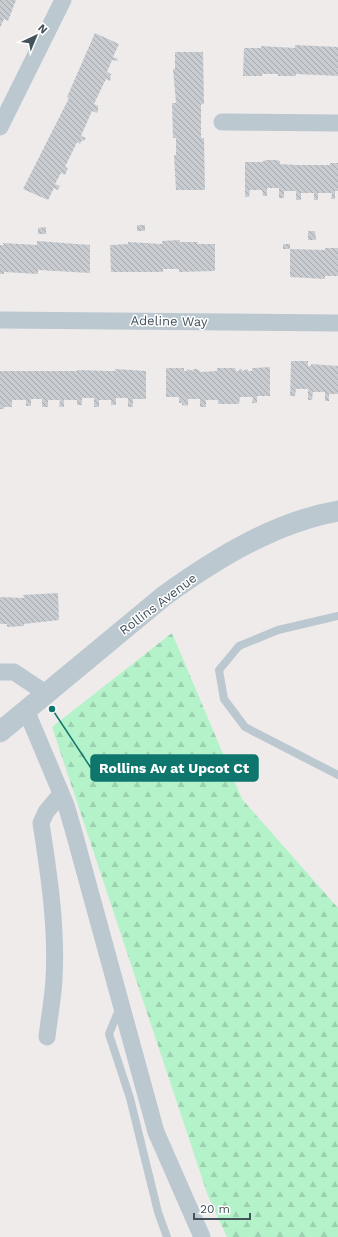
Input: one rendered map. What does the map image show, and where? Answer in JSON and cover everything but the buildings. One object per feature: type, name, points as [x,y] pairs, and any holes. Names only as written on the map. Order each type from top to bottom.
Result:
[{"type":"street","points":[[0,127],[63,0]]},
{"type":"street","points":[[222,122],[338,123]]},
{"type":"street","name":"Adeline Way","points":[[0,320],[338,323]]},
{"type":"street","name":"Rollins Avenue","points":[[0,732],[152,606],[187,580],[272,532],[326,513],[338,511]]},
{"type":"street","points":[[0,672],[14,672],[47,694]]},
{"type":"street","points":[[26,710],[61,794],[73,829],[120,1006],[156,1132],[202,1237]]},
{"type":"street","points":[[47,1038],[54,980],[54,944],[52,902],[41,823],[46,812],[61,794]]},
{"type":"lane","points":[[336,772],[245,727],[224,699],[219,670],[239,646],[278,630],[338,616]]},
{"type":"lane","points":[[120,1006],[109,1034],[130,1098],[158,1212],[167,1237]]},
{"type":"green space","points":[[172,633],[242,799],[338,908],[338,1237],[227,1237],[208,1196],[52,727]]},
{"type":"place","name":"Rollins Av at Upcot Ct","points":[[52,709]]}]
